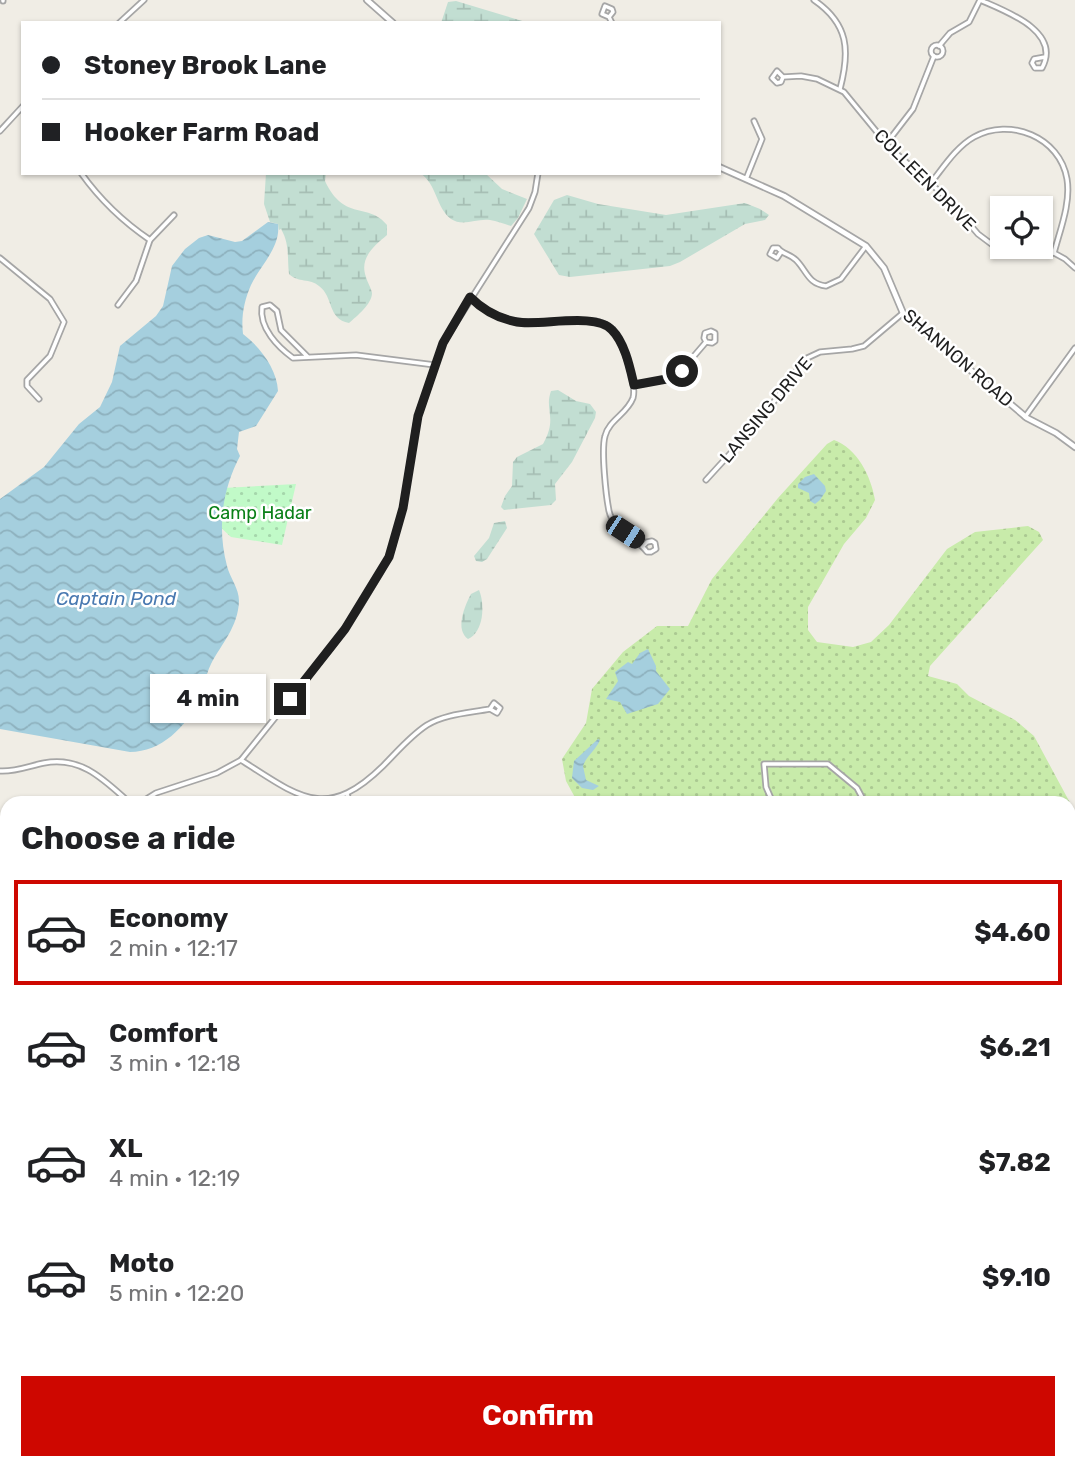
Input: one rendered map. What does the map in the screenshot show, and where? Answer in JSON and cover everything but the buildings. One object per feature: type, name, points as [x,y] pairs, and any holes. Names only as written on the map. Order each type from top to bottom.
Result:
[{"type":"street","points":[[367,0],[391,21]]},
{"type":"street","points":[[814,0],[832,16],[845,41],[847,61],[840,89]]},
{"type":"street","points":[[886,144],[913,109],[934,57],[931,49],[940,46],[950,33],[969,22],[980,0],[1036,31],[1045,44],[1045,57]]},
{"type":"street","points":[[121,21],[141,1]]},
{"type":"street","points":[[609,17],[611,21]]},
{"type":"street","points":[[934,57],[940,57],[942,54],[940,46]]},
{"type":"street","name":"COLLEEN DRIVE","points":[[783,77],[810,77],[840,89],[886,144],[947,198],[978,234],[998,249],[1014,253],[1054,253]]},
{"type":"street","points":[[0,131],[21,108]]},
{"type":"street","points":[[746,179],[762,139],[754,121]]},
{"type":"street","points":[[930,184],[960,148],[982,134],[1015,129],[1039,138],[1057,155],[1067,178],[1066,204],[1054,253],[1075,268]]},
{"type":"street","name":"SHANNON ROAD","points":[[721,168],[803,206],[866,246],[884,268],[903,313],[1025,417],[1063,437],[1075,447]]},
{"type":"street","points":[[82,175],[116,215],[150,240]]},
{"type":"street","points":[[151,796],[217,773],[241,760],[345,629],[385,564],[403,508],[416,424],[448,332],[529,208],[537,187],[538,175]]},
{"type":"street","points":[[118,305],[136,281],[150,240],[174,215]]},
{"type":"street","points":[[780,252],[797,261],[813,282],[826,286],[841,279],[866,246]]},
{"type":"street","points":[[0,258],[50,299],[63,317],[64,328],[54,351],[27,380],[27,386],[39,398]]},
{"type":"street","points":[[470,297],[487,311],[511,321],[591,321],[605,324],[612,329],[619,339],[634,385],[634,394],[629,406],[607,431],[604,452],[610,516],[621,529],[645,545]]},
{"type":"street","points":[[307,356],[281,330],[277,311],[270,305],[262,307],[264,323],[272,339],[290,356],[298,358],[356,355],[435,365]]},
{"type":"street","name":"LANSING DRIVE","points":[[706,480],[760,422],[804,359],[820,352],[864,346],[903,313]]},
{"type":"street","points":[[634,385],[676,377],[706,342]]},
{"type":"street","points":[[1025,417],[1075,348]]},
{"type":"street","points":[[337,796],[347,794],[367,782],[426,726],[441,719],[490,709]]},
{"type":"street","points":[[241,760],[302,796]]},
{"type":"street","points":[[0,771],[13,771],[55,761],[72,762],[95,772],[122,796]]},
{"type":"street","points":[[770,796],[766,787],[764,764],[828,764],[857,788],[861,796]]},
{"type":"green space","points":[[456,1],[522,21],[442,21],[448,2]]},
{"type":"green space","points":[[266,175],[326,175],[325,181],[340,202],[372,214],[387,225],[387,235],[366,258],[364,270],[372,293],[370,301],[349,323],[337,317],[319,286],[289,274],[284,235],[278,224],[270,222],[264,204]]},
{"type":"green space","points":[[422,175],[487,175],[502,189],[527,199],[511,226],[490,220],[456,221],[442,209]]},
{"type":"green space","points":[[567,195],[598,204],[666,215],[745,203],[769,215],[765,220],[745,224],[670,266],[570,277],[559,275],[534,234],[554,200]]},
{"type":"green space","points":[[558,390],[576,401],[590,404],[596,412],[595,418],[572,462],[555,484],[556,500],[551,505],[504,510],[501,507],[512,486],[513,462],[517,457],[543,444],[550,427],[549,398],[551,391]]},
{"type":"green space","points":[[834,440],[850,449],[856,456],[870,482],[875,500],[866,518],[844,544],[808,607],[808,630],[817,642],[853,647],[871,642],[889,625],[947,549],[975,532],[1028,526],[1039,532],[1043,540],[930,666],[928,676],[957,684],[969,696],[1015,720],[1034,736],[1066,796],[574,796],[566,781],[562,759],[586,723],[592,689],[623,652],[657,626],[688,626],[712,579],[778,498],[827,444]]},
{"type":"green space","name":"Camp Hadar","points":[[296,484],[282,545],[231,537],[218,525],[223,488]]},
{"type":"green space","points":[[505,521],[507,528],[487,559],[476,561],[474,556],[489,538],[494,523]]},
{"type":"green space","points":[[479,590],[482,617],[477,630],[468,639],[462,630],[462,618],[471,594]]},
{"type":"water","name":"Captain Pond","points":[[268,222],[278,224],[276,241],[249,291],[242,328],[243,334],[256,345],[271,367],[278,391],[256,426],[239,432],[237,449],[240,456],[225,496],[222,523],[227,566],[239,596],[238,610],[233,627],[209,669],[194,710],[180,728],[162,743],[141,751],[130,752],[0,729],[0,499],[44,467],[79,424],[100,407],[112,382],[120,346],[156,316],[163,306],[172,266],[185,249],[199,238],[208,235],[235,242],[242,241]]},
{"type":"water","points":[[814,474],[826,491],[815,504],[810,501],[809,493],[798,488],[798,484],[805,477]]},
{"type":"water","points":[[648,649],[656,671],[670,689],[658,704],[627,714],[620,702],[606,699],[618,681],[615,672],[628,662],[632,664],[640,653]]},
{"type":"water","points":[[598,739],[598,744],[583,766],[586,780],[599,786],[593,790],[582,788],[572,778],[574,761]]},
{"type":"route","points":[[290,699],[345,629],[389,557],[403,508],[418,416],[443,343],[470,297],[487,311],[511,321],[596,321],[605,324],[619,339],[634,385],[676,377],[682,371]]}]
